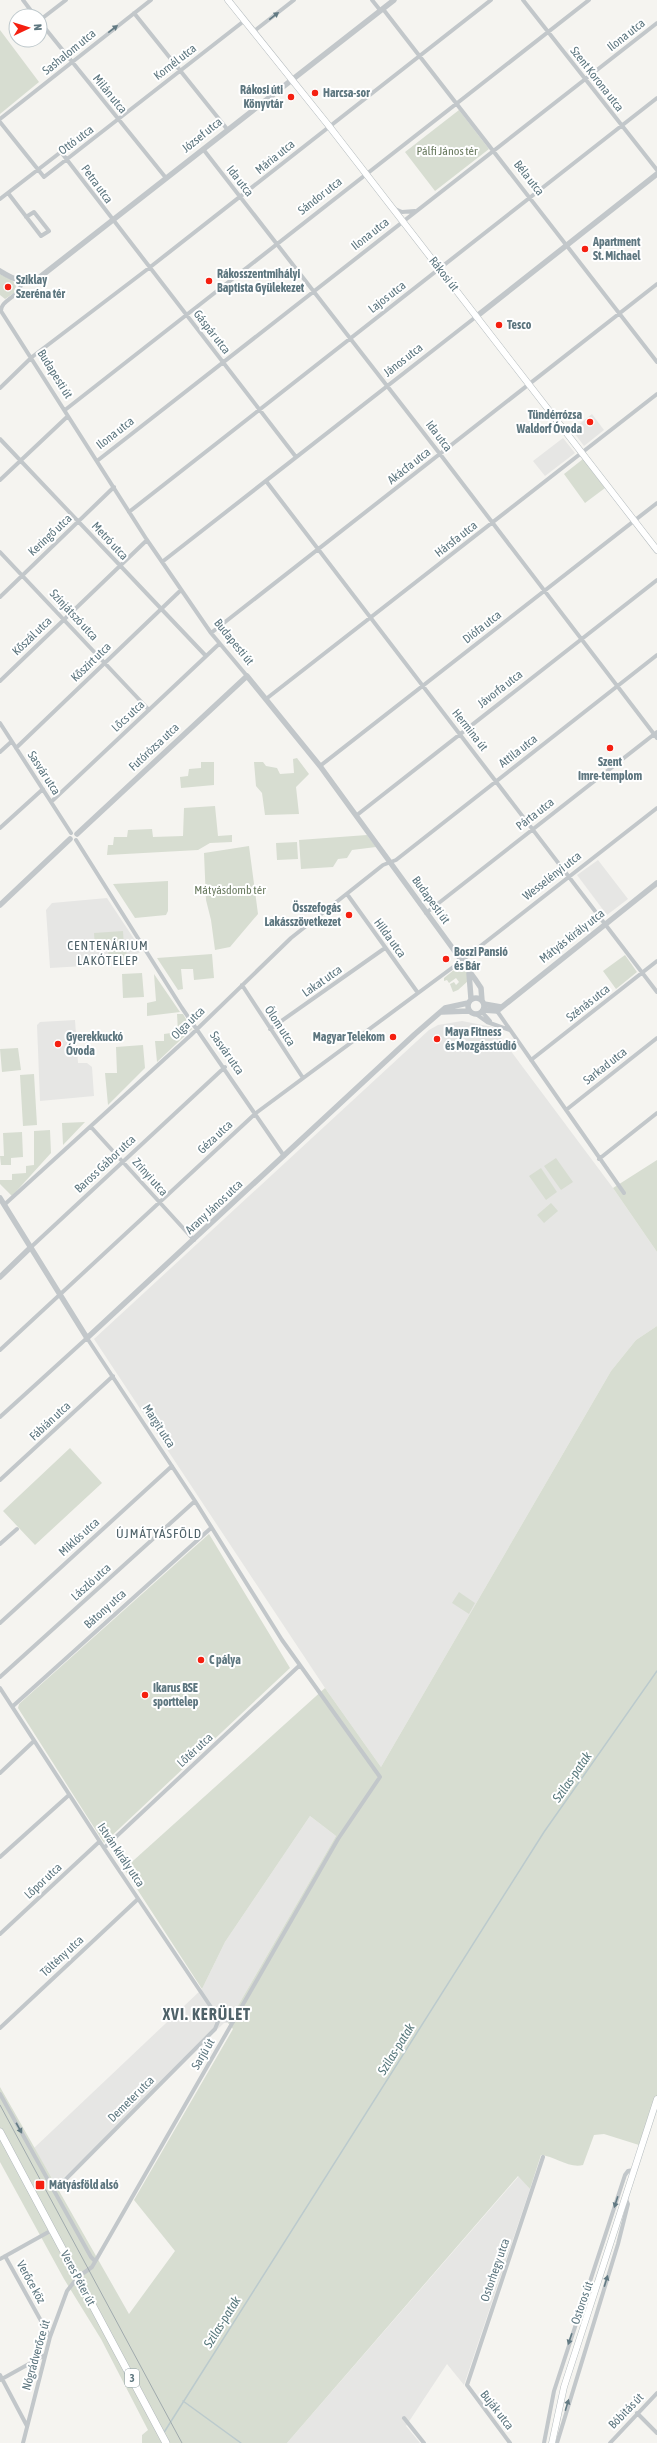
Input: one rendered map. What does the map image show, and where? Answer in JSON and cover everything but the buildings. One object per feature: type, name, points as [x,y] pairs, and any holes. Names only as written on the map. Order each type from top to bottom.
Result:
[{"type":"main road","name":"Rákosi út","points":[[228,0],[366,173],[657,550]]},
{"type":"main road","name":"Ostoros út","points":[[552,2443],[559,2403],[633,2170],[657,2101]]},
{"type":"main road","name":"Veres Péter út","points":[[1,2136],[166,2443]]},
{"type":"street","points":[[48,15],[66,0]]},
{"type":"street","name":"Sashalom utca","points":[[0,120],[71,62],[151,0]]},
{"type":"street","points":[[253,32],[294,0]]},
{"type":"street","name":"Béla utca","points":[[372,0],[457,102],[657,362]]},
{"type":"street","name":"József utca","points":[[22,281],[32,281],[40,277],[227,129],[394,0]]},
{"type":"street","name":"Mária utca","points":[[0,388],[32,357],[149,268],[492,0]]},
{"type":"street","name":"Szent Korona utca","points":[[523,0],[657,170]]},
{"type":"street","name":"Sándor utca","points":[[65,410],[589,0]]},
{"type":"street","points":[[134,13],[227,129]]},
{"type":"street","name":"Kornél utca","points":[[119,120],[244,21]]},
{"type":"street","name":"Ilona utca","points":[[97,461],[657,23]]},
{"type":"street","name":"Milán utca","points":[[48,32],[166,178]]},
{"type":"street","name":"Lajos utca","points":[[129,512],[657,98]]},
{"type":"street","points":[[0,120],[38,169]]},
{"type":"street","name":"Ottó utca","points":[[38,169],[44,177],[119,120]]},
{"type":"street","points":[[0,199],[66,148]]},
{"type":"street","name":"Ida utca","points":[[203,149],[313,292],[388,386],[656,735]]},
{"type":"street","name":"Petra utca","points":[[61,152],[112,220]]},
{"type":"street","name":"János utca","points":[[162,562],[657,174]]},
{"type":"street","points":[[8,193],[26,217],[41,236],[49,231],[34,212],[26,217]]},
{"type":"street","points":[[393,208],[402,212],[417,210]]},
{"type":"street","name":"Gáspár utca","points":[[112,220],[296,457]]},
{"type":"street","points":[[0,272],[22,281]]},
{"type":"street","name":"Budapesti út","points":[[22,281],[19,291],[3,303],[2,311],[68,416],[129,512],[211,633],[320,766],[481,988],[481,1008]]},
{"type":"street","name":"Akácfa utca","points":[[211,633],[657,284]]},
{"type":"street","name":"Hársfa utca","points":[[266,699],[657,394]]},
{"type":"street","points":[[0,480],[68,416]]},
{"type":"street","name":"Metró utca","points":[[0,439],[206,656]]},
{"type":"street","name":"Hermina út","points":[[266,481],[657,992]]},
{"type":"street","name":"Keringő utca","points":[[0,597],[114,487]]},
{"type":"street","name":"Diófa utca","points":[[320,766],[657,503]]},
{"type":"street","name":"Kőszál utca","points":[[0,680],[148,540]]},
{"type":"street","name":"Színjátszó utca","points":[[0,552],[149,710]]},
{"type":"street","name":"Jávorfa utca","points":[[357,815],[657,580]]},
{"type":"street","name":"Kőszirt utca","points":[[16,748],[181,590]]},
{"type":"street","name":"Lőcs utca","points":[[51,802],[219,644]]},
{"type":"street","name":"Attila utca","points":[[390,862],[657,655]]},
{"type":"street","name":"Futórózsa utca","points":[[0,905],[246,676]]},
{"type":"street","name":"Sasvár utca","points":[[0,724],[197,1028],[225,1067],[284,1156]]},
{"type":"street","name":"Párta utca","points":[[426,913],[656,735]]},
{"type":"street","points":[[0,752],[11,742]]},
{"type":"street","points":[[0,828],[43,789]]},
{"type":"street","name":"Wesselényi utca","points":[[461,961],[657,808]]},
{"type":"street","name":"Olga utca","points":[[4,1205],[91,1127],[291,938],[390,862]]},
{"type":"street","name":"Mátyás király utca","points":[[500,1009],[657,883]]},
{"type":"street","name":"Hilda utca","points":[[347,894],[418,993]]},
{"type":"street","name":"Lakat utca","points":[[270,1030],[385,948]]},
{"type":"street","name":"Géza utca","points":[[0,1350],[256,1113],[461,961]]},
{"type":"street","name":"Szénás utca","points":[[530,1060],[657,961]]},
{"type":"street","name":"Budapesti út","points":[[469,973],[469,1011]]},
{"type":"street","name":"Ólom utca","points":[[242,985],[270,1030],[303,1078]]},
{"type":"street","points":[[469,1001],[476,997],[487,1022],[510,1030]]},
{"type":"street","name":"Arany János utca","points":[[0,1417],[445,1008],[469,1001]]},
{"type":"street","points":[[442,1012],[469,1011],[481,1008],[500,1009],[510,1030],[530,1060],[624,1193]]},
{"type":"street","name":"Sarkad utca","points":[[566,1110],[657,1038]]},
{"type":"street","name":"Baross Gábor utca","points":[[0,1277],[225,1067]]},
{"type":"street","points":[[599,1159],[657,1113]]},
{"type":"street","name":"Zrínyi utca","points":[[91,1127],[194,1240]]},
{"type":"street","name":"Margit utca","points":[[0,1198],[59,1296],[195,1501],[300,1665],[380,1777]]},
{"type":"street","name":"Fábián utca","points":[[0,1480],[113,1376]]},
{"type":"street","name":"Miklós utca","points":[[0,1623],[172,1466]]},
{"type":"street","name":"László utca","points":[[0,1678],[195,1501]]},
{"type":"street","name":"Bátony utca","points":[[13,1706],[211,1528]]},
{"type":"street","points":[[0,1544],[17,1529]]},
{"type":"street","name":"Lőtér utca","points":[[104,1848],[300,1665]]},
{"type":"street","name":"István király utca","points":[[0,1688],[13,1706],[99,1842],[219,2019]]},
{"type":"street","points":[[0,1773],[34,1741]]},
{"type":"street","name":"Sarjú út","points":[[78,2277],[90,2270],[338,1839],[380,1777]]},
{"type":"street","points":[[0,1857],[69,1795]]},
{"type":"street","name":"Lőpor utca","points":[[0,1934],[99,1842]]},
{"type":"street","name":"Töltény utca","points":[[0,2028],[138,1899]]},
{"type":"street","points":[[219,2019],[223,2018],[233,2022]]},
{"type":"street","name":"Demeter utca","points":[[54,2191],[215,2028],[219,2019]]},
{"type":"street","name":"Veres Péter út","points":[[0,2094],[91,2257],[95,2261]]},
{"type":"street","name":"Ostorhegy utca","points":[[468,2389],[467,2385],[543,2157]]},
{"type":"street","name":"Ostoros út","points":[[544,2443],[554,2391],[584,2298],[625,2175],[628,2171],[633,2170]]},
{"type":"street","name":"Ostoros út","points":[[557,2443],[619,2237],[628,2204],[625,2197]]},
{"type":"street","points":[[0,2259],[52,2230]]},
{"type":"street","name":"Verőce köz","points":[[5,2256],[50,2338]]},
{"type":"street","points":[[594,2270],[601,2272]]},
{"type":"street","name":"Nógrádverőce út","points":[[23,2443],[50,2338],[67,2290],[78,2277]]},
{"type":"street","points":[[584,2298],[592,2301]]},
{"type":"street","points":[[27,2426],[1,2378],[45,2355]]},
{"type":"street","name":"Buják utca","points":[[468,2389],[510,2443]]},
{"type":"street","name":"Bóbitás út","points":[[610,2443],[657,2394]]},
{"type":"street","points":[[638,2413],[657,2433]]},
{"type":"street","points":[[404,2418],[424,2443]]},
{"type":"shaded area","name":"Tündérrózsa Waldorf Óvoda","points":[[592,414],[604,430],[584,446],[572,430]]},
{"type":"shaded area","points":[[563,438],[575,453],[545,476],[533,461]]},
{"type":"shaded area","points":[[598,860],[628,899],[607,915],[577,875]]},
{"type":"shaded area","points":[[107,898],[142,951],[132,957],[135,963],[50,968],[46,910],[52,903]]},
{"type":"shaded area","name":"Gyerekkuckó Óvoda","points":[[75,1020],[78,1063],[87,1063],[92,1067],[94,1096],[40,1101],[37,1025],[40,1022]]},
{"type":"shaded area","points":[[462,1021],[493,1027],[613,1188],[657,1252],[657,1326],[636,1340],[611,1371],[381,1767],[325,1688],[94,1339],[429,1030],[438,1025]]},
{"type":"shaded area","points":[[310,1816],[336,1836],[228,2023],[224,2023],[56,2185],[34,2148],[202,1989],[225,1942]]},
{"type":"shaded area","points":[[519,2176],[530,2189],[464,2385],[447,2364],[406,2426],[420,2443],[287,2443]]},
{"type":"green space","points":[[0,30],[8,41],[8,48],[14,48],[39,82],[0,114]]},
{"type":"green space","name":"Pálfi János tér","points":[[459,110],[489,149],[435,191],[405,152]]},
{"type":"green space","name":"Sziklay Szeréna tér","points":[[0,274],[13,281],[16,286],[14,293],[5,299],[0,295]]},
{"type":"green space","points":[[583,459],[605,488],[585,503],[564,474]]},
{"type":"green space","points":[[297,758],[309,774],[296,787],[299,814],[265,815],[262,793],[256,786],[254,762],[263,762],[266,766],[277,768],[280,774],[294,773],[293,759]]},
{"type":"green space","points":[[201,762],[214,762],[214,785],[181,788],[180,777],[188,776],[189,769],[201,768]]},
{"type":"green space","points":[[215,806],[218,836],[232,835],[232,842],[210,843],[198,850],[107,855],[108,845],[113,845],[114,837],[127,837],[128,830],[152,829],[153,837],[183,836],[184,808]]},
{"type":"green space","points":[[367,835],[376,847],[352,850],[347,858],[338,859],[333,867],[301,869],[299,840]]},
{"type":"green space","points":[[297,842],[298,859],[277,860],[276,843]]},
{"type":"green space","name":"Mátyásdomb tér","points":[[249,846],[258,914],[230,947],[215,950],[211,920],[206,900],[204,853]]},
{"type":"green space","points":[[168,881],[168,911],[166,915],[135,918],[113,884]]},
{"type":"green space","points":[[123,931],[124,946],[95,948],[94,933]]},
{"type":"green space","points":[[126,949],[127,958],[109,960],[108,950]]},
{"type":"green space","points":[[212,954],[214,978],[194,980],[193,969],[181,969],[183,989],[178,990],[157,958]]},
{"type":"green space","points":[[625,955],[637,972],[616,989],[603,971]]},
{"type":"green space","points":[[460,965],[468,974],[468,981],[458,990],[453,992],[450,984],[454,982],[456,985],[459,982],[456,978],[449,983],[447,980],[444,981],[444,978]]},
{"type":"green space","points":[[142,973],[144,997],[123,998],[122,974]]},
{"type":"green space","points":[[154,974],[180,1012],[147,1016],[147,1003],[156,1001]]},
{"type":"green space","points":[[177,1014],[183,1014],[192,1029],[157,1062],[155,1041],[164,1041],[164,1034],[178,1032]]},
{"type":"green space","points":[[143,1045],[145,1068],[108,1105],[105,1073],[117,1073],[116,1047]]},
{"type":"green space","points":[[18,1048],[21,1070],[2,1072],[0,1049]]},
{"type":"green space","points":[[34,1074],[37,1125],[23,1126],[20,1075]]},
{"type":"green space","points":[[85,1122],[63,1145],[62,1123]]},
{"type":"green space","points":[[50,1130],[51,1153],[12,1196],[0,1184],[0,1180],[12,1180],[12,1174],[26,1173],[26,1166],[34,1165],[34,1131]]},
{"type":"green space","points":[[22,1132],[23,1157],[11,1158],[11,1165],[1,1165],[0,1156],[4,1156],[3,1133]]},
{"type":"green space","points":[[556,1158],[573,1182],[561,1190],[544,1166]]},
{"type":"green space","points":[[657,1160],[657,1252],[613,1188]]},
{"type":"green space","points":[[541,1168],[557,1192],[546,1200],[529,1176]]},
{"type":"green space","points":[[551,1203],[558,1211],[544,1223],[537,1215]]},
{"type":"green space","points":[[657,1326],[657,2096],[639,2145],[604,2134],[594,2135],[583,2165],[578,2166],[567,2164],[541,2155],[530,2189],[518,2176],[287,2443],[142,2443],[142,2435],[148,2430],[101,2339],[64,2279],[0,2162],[0,2087],[129,2314],[175,2251],[134,2200],[233,2029],[228,2023],[336,1836],[310,1816],[225,1942],[202,1989],[124,1869],[325,1688],[381,1767],[611,1371],[636,1340]]},
{"type":"green space","points":[[70,1448],[102,1483],[35,1545],[3,1511]]},
{"type":"green space","name":"Ikarus BSE sporttelep","points":[[209,1534],[290,1668],[104,1843],[18,1708],[19,1704]]},
{"type":"green space","points":[[459,1592],[475,1603],[469,1614],[452,1603]]},
{"type":"waterway","name":"Szilas-patak","points":[[163,2434],[544,1832],[657,1671]]},
{"type":"waterway","points":[[183,2401],[241,2443]]},
{"type":"tram line","points":[[0,2105],[182,2443]]},
{"type":"place","name":"Harcsa-sor","points":[[315,93]]},
{"type":"place","name":"Rákosi úti Könyvtár","points":[[291,97]]},
{"type":"place","name":"Apartment St. Michael","points":[[585,249]]},
{"type":"place","name":"Rákosszentmihályi Baptista Gyülekezet","points":[[209,281]]},
{"type":"place","name":"Sziklay Szeréna tér","points":[[8,287]]},
{"type":"place","name":"Tesco","points":[[499,325]]},
{"type":"place","name":"Tündérrózsa Waldorf Óvoda","points":[[590,422]]},
{"type":"place","name":"Szent Imre-templom","points":[[610,748]]},
{"type":"place","name":"Összefogás Lakásszövetkezet","points":[[349,915]]},
{"type":"place","name":"Boszi Pansió és Bár","points":[[446,959]]},
{"type":"place","name":"Magyar Telekom","points":[[393,1037]]},
{"type":"place","name":"Maya Fitness és Mozgásstúdió","points":[[437,1039]]},
{"type":"place","name":"Gyerekkuckó Óvoda","points":[[58,1044]]},
{"type":"place","name":"C pálya","points":[[201,1660]]},
{"type":"place","name":"Ikarus BSE sporttelep","points":[[145,1695]]},
{"type":"place","name":"Mátyásföld alsó","points":[[40,2185]]},
{"type":"district","name":"CENTENÁRIUM LAKÓTELEP","points":[[108,952]]},
{"type":"district","name":"ÚJMÁTYÁSFÖLD","points":[[159,1533]]},
{"type":"district","name":"XVI. KERÜLET","points":[[207,2014]]}]
